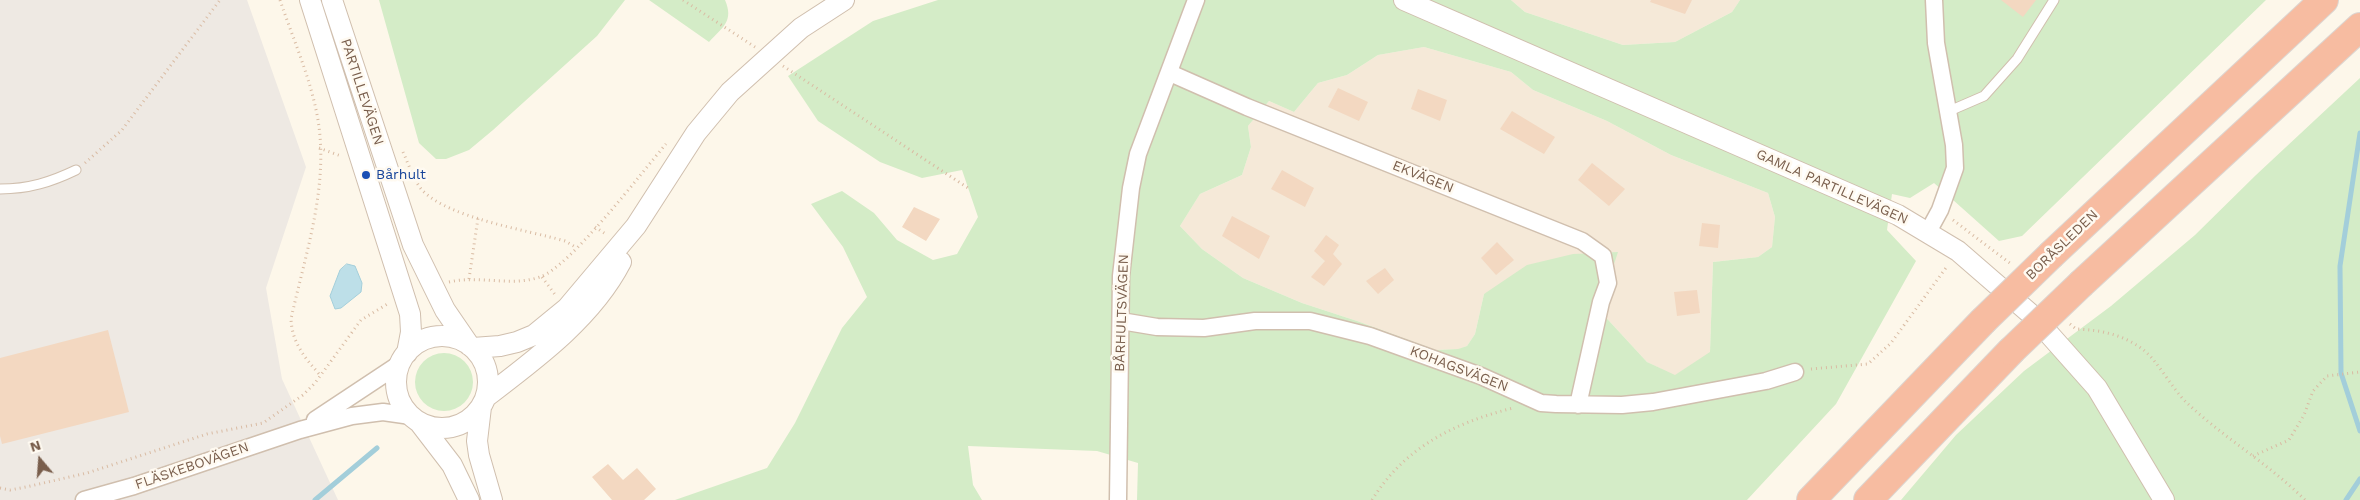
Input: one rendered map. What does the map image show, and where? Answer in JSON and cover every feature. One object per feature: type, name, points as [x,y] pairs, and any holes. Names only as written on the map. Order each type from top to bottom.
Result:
[{"type":"highway","name":"BORÅSLEDEN","points":[[1811,500],[1983,321],[2324,0]]},
{"type":"highway","points":[[1868,500],[2011,351],[2082,283],[2360,27]]},
{"type":"street","name":"PARTILLEVÄGEN","points":[[310,0],[410,314],[410,332],[404,358]]},
{"type":"street","name":"PARTILLEVÄGEN","points":[[332,0],[413,245],[445,310],[471,347]]},
{"type":"street","points":[[471,347],[500,346],[534,335],[578,297],[636,226],[696,133],[730,92],[758,49],[801,28],[844,0]]},
{"type":"street","points":[[1170,73],[1196,0]]},
{"type":"street","name":"GAMLA PARTILLEVÄGEN","points":[[1404,0],[1816,178],[1928,232],[1958,251],[2033,316],[2092,382],[2164,500]]},
{"type":"street","points":[[1928,232],[1940,210],[1955,168],[1954,145],[1936,42],[1934,0]]},
{"type":"street","name":"BÅRHULTSVÄGEN","points":[[1118,500],[1121,276],[1131,188],[1138,154],[1170,73]]},
{"type":"street","name":"EKVÄGEN","points":[[1170,73],[1582,241],[1603,256],[1608,283],[1601,302],[1578,405]]},
{"type":"street","points":[[415,419],[442,428],[464,423],[484,402],[566,331],[598,298],[626,253],[636,226]]},
{"type":"street","name":"KOHAGSVÄGEN","points":[[1121,321],[1157,327],[1204,328],[1255,321],[1310,321],[1370,336],[1481,376],[1541,403],[1578,405],[1652,402],[1766,381],[1795,372]]},
{"type":"street","points":[[469,500],[452,465],[404,407],[397,386],[404,358],[420,342],[436,337],[459,339],[471,347],[485,366],[488,387],[478,441],[479,455],[492,500]]},
{"type":"street","name":"FLÄSKEBOVÄGEN","points":[[300,430],[404,358]]},
{"type":"street","name":"FLÄSKEBOVÄGEN","points":[[84,500],[134,486],[300,430],[372,412],[415,419]]},
{"type":"lane","points":[[1947,112],[1984,96],[2017,59],[2054,0]]},
{"type":"lane","points":[[0,189],[20,189],[50,183],[76,170]]},
{"type":"path","points":[[76,170],[122,130],[220,0]]},
{"type":"path","points":[[280,0],[312,96],[318,121],[319,148],[315,214],[291,319],[295,341],[301,352],[320,375]]},
{"type":"path","points":[[684,0],[968,188]]},
{"type":"path","points":[[449,282],[470,279],[512,281],[542,277],[565,261],[577,248],[670,138]]},
{"type":"path","points":[[399,144],[416,181],[423,190],[441,205],[478,218],[566,241],[577,248]]},
{"type":"path","points":[[319,148],[341,156]]},
{"type":"path","points":[[1940,210],[2013,266]]},
{"type":"path","points":[[470,279],[478,218]]},
{"type":"path","points":[[596,227],[609,236]]},
{"type":"path","points":[[1795,372],[1868,364],[1891,343],[1934,288],[1958,251]]},
{"type":"path","points":[[0,488],[10,490],[26,488],[87,474],[207,434],[263,423],[303,395],[361,320],[394,300]]},
{"type":"path","points":[[2063,317],[2076,330],[2104,330],[2142,348],[2186,402],[2285,480],[2305,500]]},
{"type":"path","points":[[2253,456],[2289,440],[2304,414],[2313,391],[2327,376],[2360,372]]},
{"type":"path","points":[[1372,500],[1396,466],[1434,437],[1498,412],[1541,403]]},
{"type":"shaded area","points":[[0,0],[247,0],[306,167],[266,288],[282,379],[338,500],[0,500]]},
{"type":"shaded area","points":[[1511,0],[1740,0],[1732,12],[1675,42],[1623,45],[1525,12]]},
{"type":"shaded area","points":[[1424,47],[1511,72],[1533,90],[1607,121],[1671,155],[1768,193],[1775,217],[1772,247],[1758,257],[1713,262],[1710,353],[1675,376],[1647,362],[1599,310],[1617,252],[1484,294],[1475,334],[1467,346],[1459,349],[1436,350],[1302,303],[1243,278],[1202,249],[1180,226],[1200,194],[1242,175],[1251,147],[1248,126],[1269,101],[1294,112],[1318,83],[1347,75],[1378,55]]},
{"type":"green space","points":[[379,0],[625,0],[597,36],[493,130],[469,150],[446,159],[436,159],[419,143]]},
{"type":"green space","points":[[649,0],[725,0],[728,19],[723,28],[709,42]]},
{"type":"green space","points":[[938,0],[1511,0],[1525,12],[1623,45],[1675,42],[1732,12],[1740,0],[2266,0],[2022,236],[1999,241],[1934,183],[1910,198],[1892,194],[1887,230],[1916,261],[1836,404],[1747,500],[1137,500],[1138,463],[1097,451],[968,446],[973,485],[982,500],[675,500],[767,468],[795,423],[842,328],[867,297],[843,247],[811,204],[842,191],[874,213],[897,240],[933,260],[957,254],[978,217],[962,170],[922,178],[880,162],[818,121],[788,76],[873,21]],"holes":[[[1424,47],[1511,72],[1533,90],[1607,121],[1671,155],[1768,193],[1775,217],[1772,247],[1758,257],[1713,262],[1710,352],[1675,375],[1647,362],[1599,310],[1618,252],[1573,254],[1527,265],[1484,294],[1475,334],[1467,346],[1458,349],[1436,350],[1302,303],[1243,278],[1202,249],[1180,226],[1200,194],[1242,175],[1251,147],[1248,126],[1269,101],[1294,112],[1318,83],[1347,75],[1378,55]]]},
{"type":"green space","points":[[2360,78],[2360,500],[1901,500],[1956,435],[2024,371],[2111,306],[2195,235]]},
{"type":"green space","points":[[438,353],[450,353],[465,361],[473,376],[473,388],[465,403],[450,411],[438,411],[423,403],[415,388],[415,376],[423,361]]},
{"type":"water","points":[[347,264],[355,266],[362,283],[361,292],[341,308],[335,309],[330,296],[340,270]]},
{"type":"building","points":[[1651,0],[1692,0],[1685,14],[1650,2]]},
{"type":"building","points":[[2001,0],[2036,0],[2023,17]]},
{"type":"building","points":[[1338,88],[1368,102],[1359,121],[1328,107]]},
{"type":"building","points":[[1418,89],[1447,100],[1440,121],[1411,109]]},
{"type":"building","points":[[1512,111],[1555,137],[1544,154],[1500,129]]},
{"type":"building","points":[[1592,163],[1625,189],[1609,206],[1578,180]]},
{"type":"building","points":[[1282,170],[1314,188],[1305,207],[1271,189]]},
{"type":"building","points":[[914,207],[940,219],[926,241],[902,227]]},
{"type":"building","points":[[1232,216],[1270,236],[1259,259],[1222,236]]},
{"type":"building","points":[[1702,223],[1720,225],[1718,248],[1699,246]]},
{"type":"building","points":[[1326,235],[1339,245],[1333,254],[1342,264],[1324,286],[1311,277],[1325,261],[1314,251]]},
{"type":"building","points":[[1497,242],[1514,260],[1496,275],[1481,258]]},
{"type":"building","points":[[1385,268],[1394,280],[1378,294],[1366,281]]},
{"type":"building","points":[[1697,290],[1700,313],[1677,316],[1674,292]]},
{"type":"building","points":[[108,330],[129,412],[2,444],[0,436],[0,358]]},
{"type":"building","points":[[608,464],[623,480],[637,468],[656,489],[644,500],[612,500],[592,477]]},
{"type":"waterway","points":[[2360,133],[2340,266],[2341,373],[2360,431]]},
{"type":"waterway","points":[[315,500],[377,448]]},
{"type":"waterway","points":[[2346,500],[2360,479]]},
{"type":"place","name":"Bårhult","points":[[366,175]]}]
